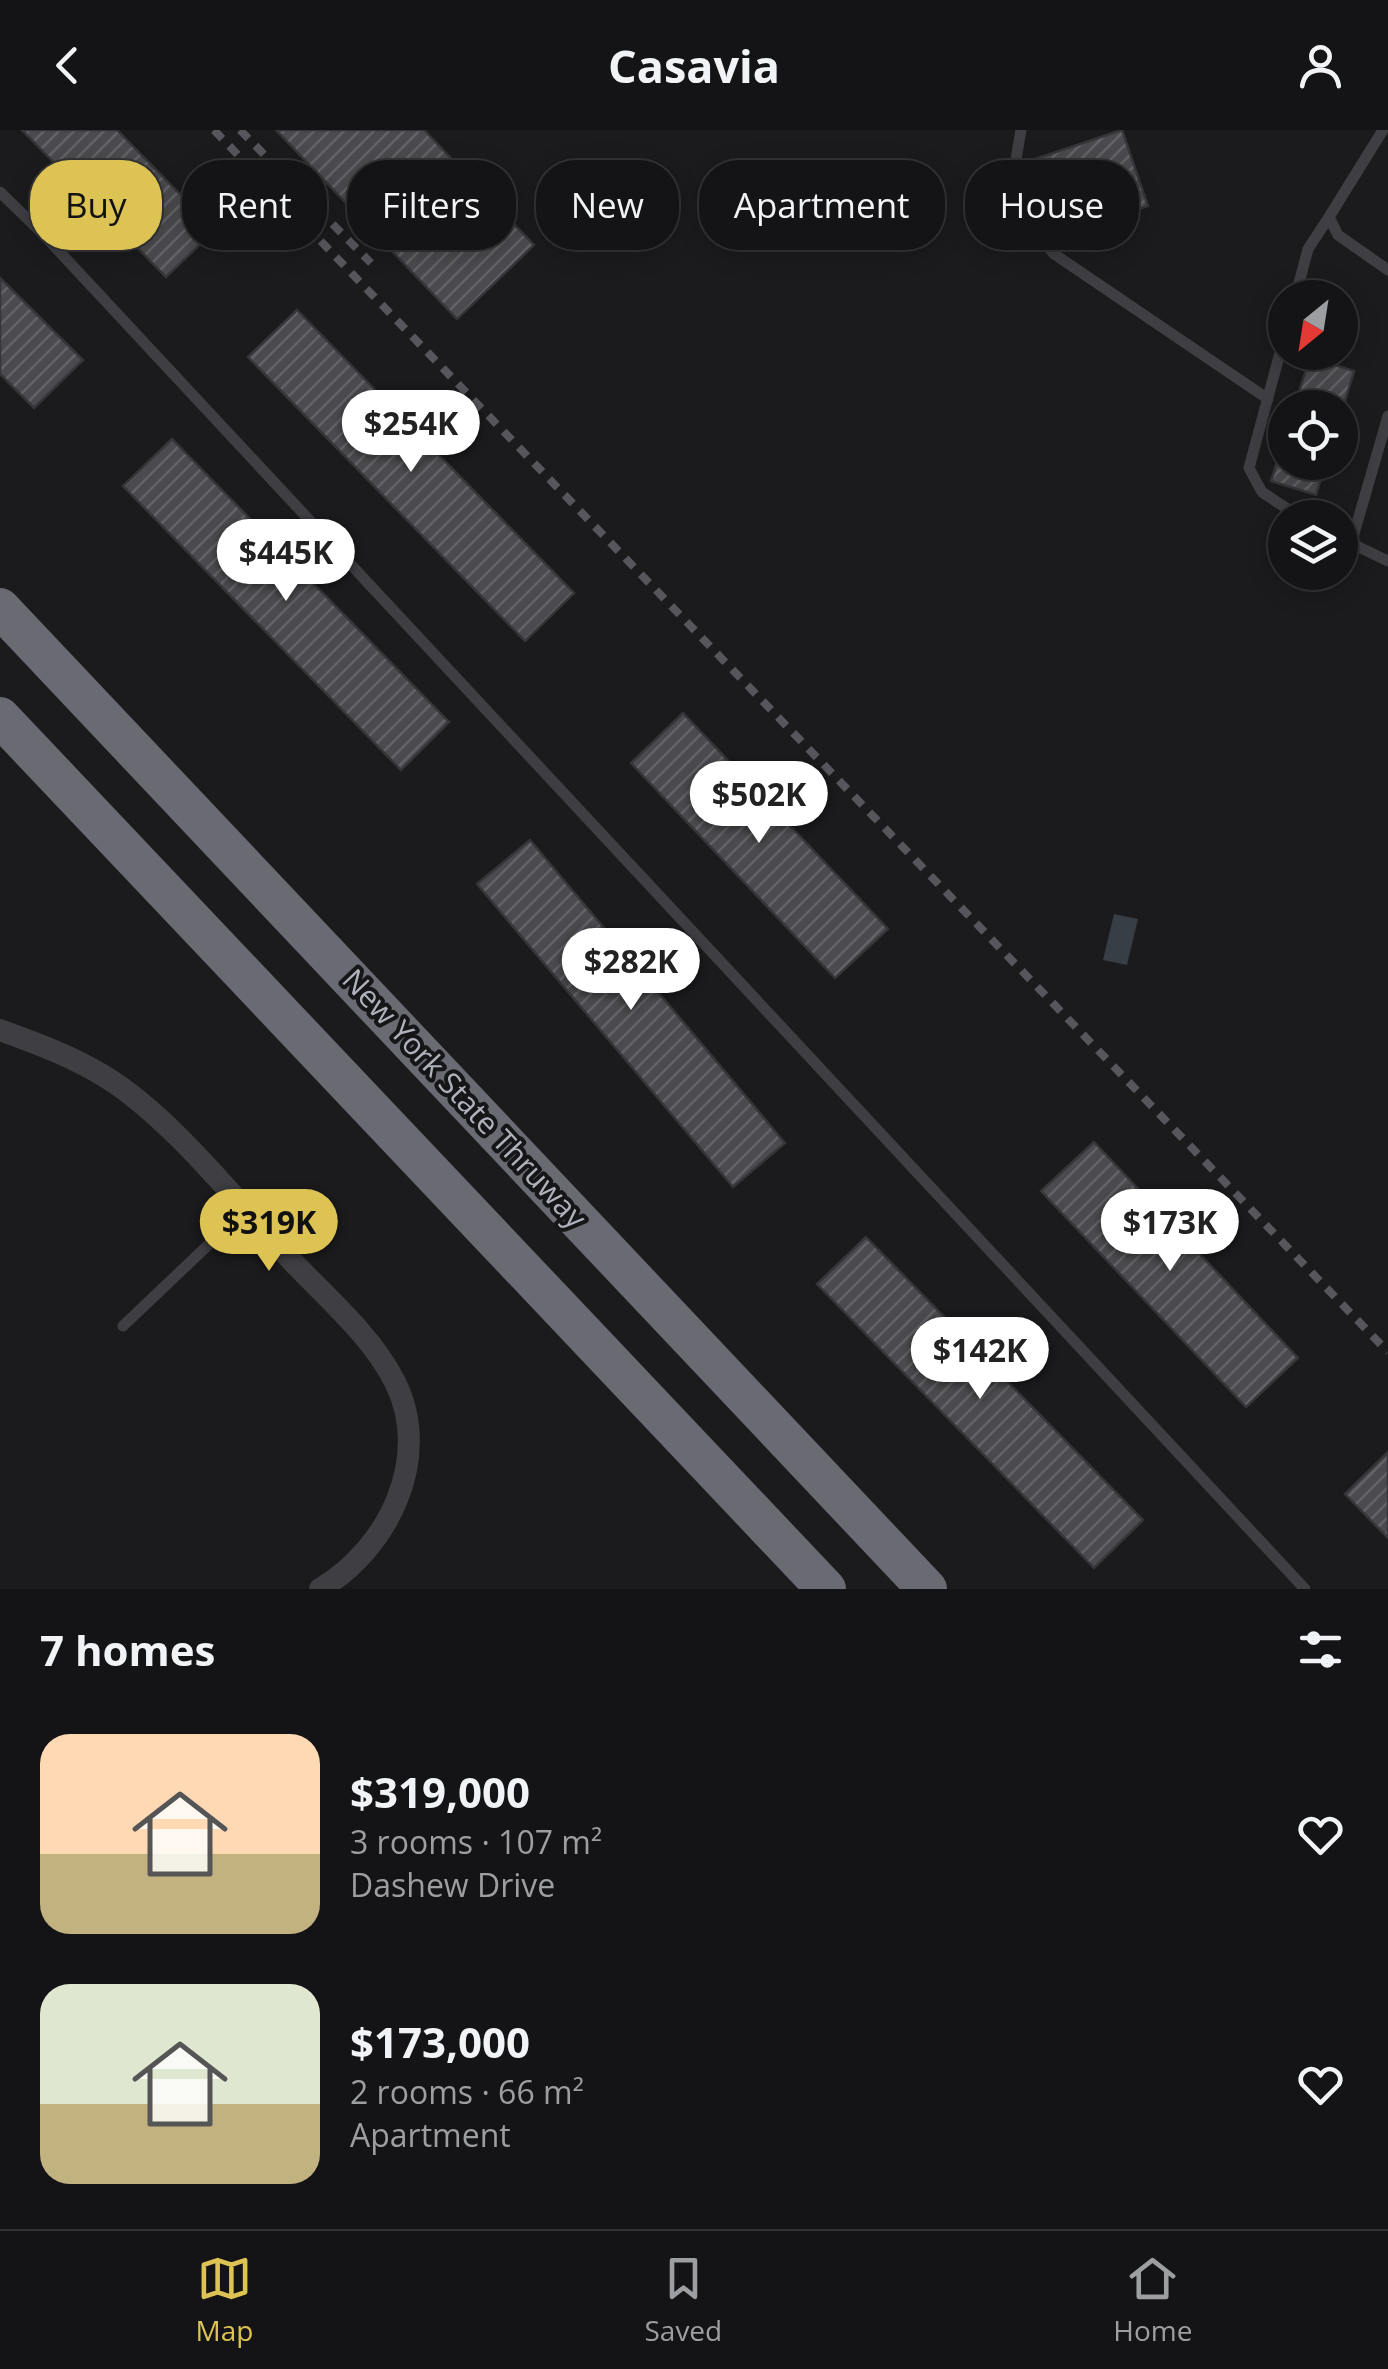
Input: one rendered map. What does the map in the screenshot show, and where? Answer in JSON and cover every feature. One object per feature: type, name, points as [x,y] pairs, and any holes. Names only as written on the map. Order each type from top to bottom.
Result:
[{"type":"highway","name":"New York State Thruway","points":[[0,608],[927,1589]]},
{"type":"highway","points":[[0,716],[826,1589]]},
{"type":"street","points":[[0,1030],[46,1046],[106,1077],[160,1119],[367,1341],[396,1383],[410,1433],[402,1496],[366,1553],[320,1589]]},
{"type":"lane","points":[[1020,130],[1008,200],[1054,254],[1268,398],[1249,468],[1262,492],[1274,500]]},
{"type":"lane","points":[[1300,280],[1308,250],[1384,130]]},
{"type":"lane","points":[[0,192],[42,232],[1305,1589]]},
{"type":"lane","points":[[1329,217],[1338,235],[1388,270]]},
{"type":"lane","points":[[1358,503],[1388,416]]},
{"type":"lane","points":[[1358,547],[1388,561]]},
{"type":"lane","points":[[123,1326],[245,1210]]},
{"type":"shaded area","points":[[1114,914],[1138,919],[1127,965],[1103,960]]},
{"type":"building","points":[[22,130],[117,130],[146,160],[51,160]]},
{"type":"building","points":[[276,130],[424,130],[453,160],[347,160],[347,204],[327,183],[327,160],[305,160]]},
{"type":"building","points":[[1122,130],[1132,160],[1032,160]]},
{"type":"building","points":[[162,176],[182,196],[182,250],[194,250],[166,277],[140,250],[162,250]]},
{"type":"building","points":[[1139,180],[1148,206],[1139,209]]},
{"type":"building","points":[[516,226],[534,245],[457,319],[391,250],[516,250]]},
{"type":"building","points":[[0,278],[83,360],[34,408],[0,374]]},
{"type":"building","points":[[297,310],[574,593],[525,641],[248,357]]},
{"type":"building","points":[[1306,370],[1354,371],[1348,390],[1300,390]]},
{"type":"building","points":[[172,439],[449,722],[401,770],[123,486]]},
{"type":"building","points":[[1271,480],[1321,480],[1316,495]]},
{"type":"building","points":[[683,713],[888,929],[835,978],[631,763]]},
{"type":"building","points":[[530,840],[785,1143],[733,1187],[477,884]]},
{"type":"building","points":[[1094,1142],[1298,1358],[1246,1407],[1041,1191]]},
{"type":"building","points":[[866,1237],[1143,1520],[1094,1568],[817,1284]]},
{"type":"building","points":[[1388,1452],[1388,1538],[1345,1494]]},
{"type":"railway","points":[[214,130],[1388,1352]]},
{"type":"railway","points":[[240,130],[371,263]]}]
